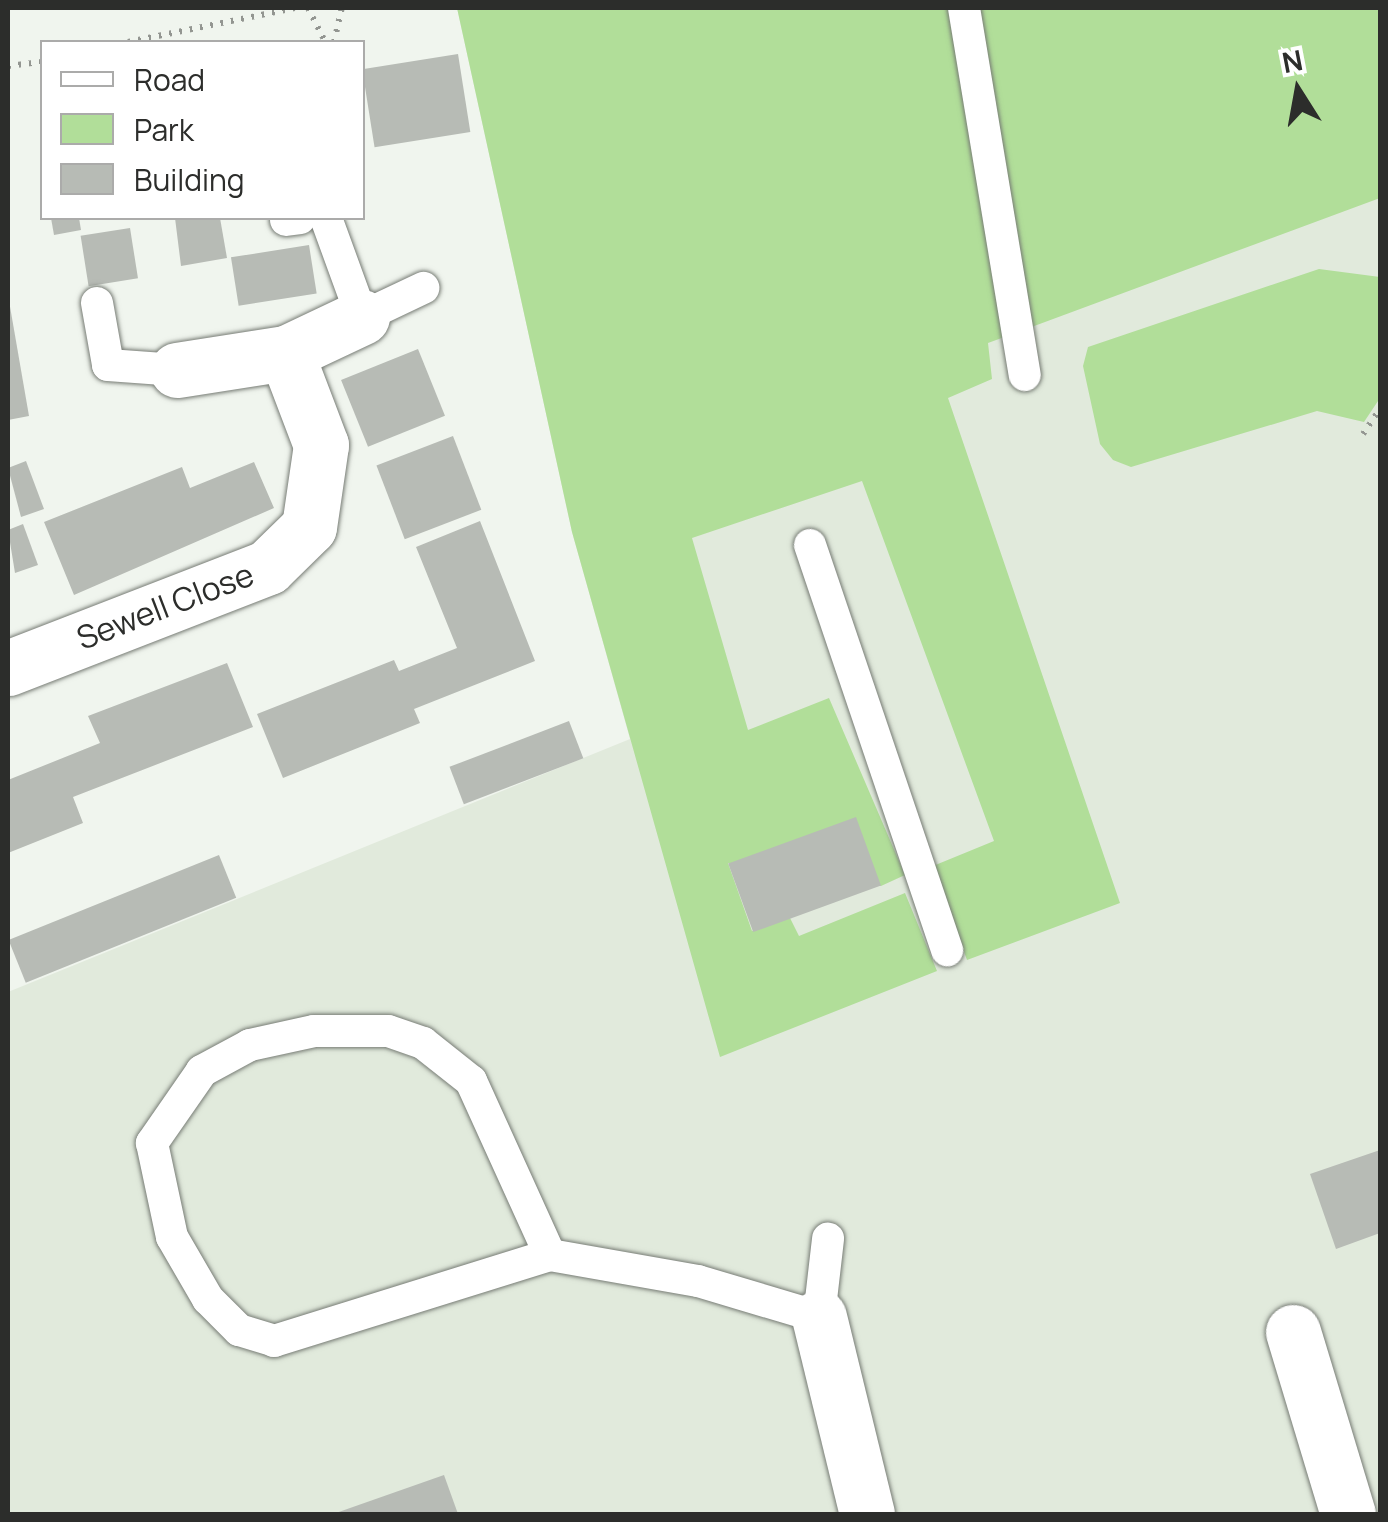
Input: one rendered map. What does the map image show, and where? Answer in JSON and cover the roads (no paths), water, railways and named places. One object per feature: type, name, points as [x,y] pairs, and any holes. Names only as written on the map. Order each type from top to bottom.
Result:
[{"type":"street","points":[[177,370],[286,353],[362,317]]},
{"type":"street","name":"Sewell Close","points":[[8,668],[268,566],[308,527],[320,445],[286,353]]},
{"type":"street","points":[[819,1317],[867,1514]]},
{"type":"street","points":[[1293,1332],[1348,1514]]},
{"type":"lane","points":[[964,8],[1025,375]]},
{"type":"lane","points":[[327,220],[362,317],[422,288]]},
{"type":"lane","points":[[97,303],[108,365],[177,370]]},
{"type":"lane","points":[[810,544],[947,950]]},
{"type":"lane","points":[[550,1256],[471,1081],[423,1043],[388,1031],[314,1031],[250,1045],[202,1071],[152,1143],[167,1224],[208,1299],[239,1330],[274,1341],[550,1256],[698,1280],[819,1317],[828,1239]]}]
